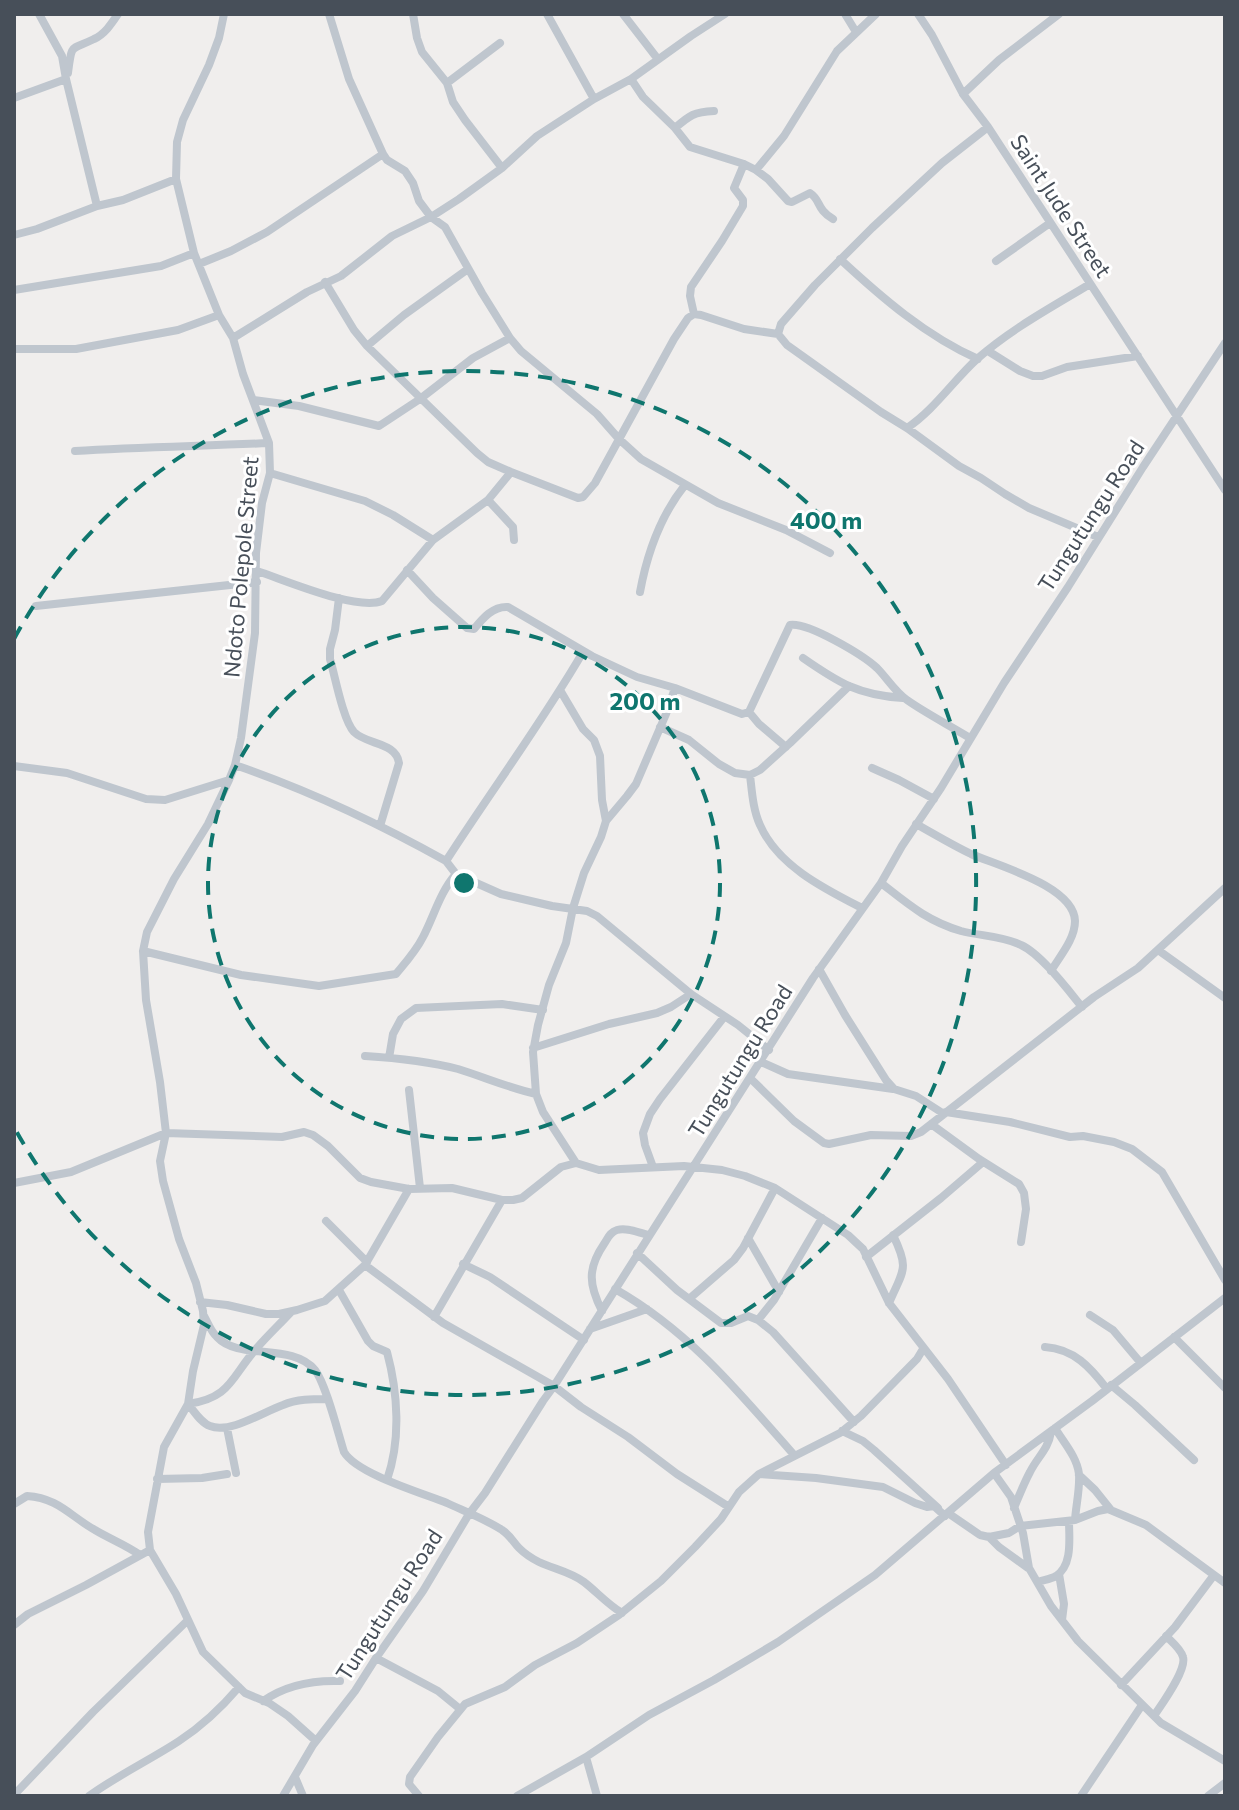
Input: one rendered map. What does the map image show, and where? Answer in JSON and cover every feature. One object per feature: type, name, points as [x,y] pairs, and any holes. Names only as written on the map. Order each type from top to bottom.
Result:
[{"type":"street","points":[[39,14],[62,56],[97,206]]},
{"type":"street","points":[[67,83],[73,49],[95,39],[118,14]]},
{"type":"street","name":"Ndoto Polepole Street","points":[[143,951],[147,932],[174,879],[208,824],[235,765],[249,686],[255,633],[256,553],[262,503],[270,473],[269,443],[233,338],[219,315],[194,253],[176,179],[177,142],[183,120],[209,65],[224,14]]},
{"type":"street","points":[[329,14],[349,79],[383,154],[405,171],[419,201],[431,217],[445,227],[510,338],[521,351],[597,414],[641,459],[718,503],[786,530],[830,553]]},
{"type":"street","points":[[413,14],[422,52],[447,83],[453,102],[465,120],[502,168]]},
{"type":"street","points":[[547,14],[594,99]]},
{"type":"street","points":[[623,14],[657,58]]},
{"type":"street","points":[[233,338],[325,282],[341,276],[392,236],[431,217],[502,168],[537,136],[631,79],[657,58],[725,14]]},
{"type":"street","points":[[845,14],[856,32]]},
{"type":"street","points":[[756,170],[784,136],[837,51],[876,14]]},
{"type":"street","name":"Saint Jude Street","points":[[918,14],[963,94],[988,127],[1225,490]]},
{"type":"street","points":[[963,94],[999,60],[1059,14]]},
{"type":"street","points":[[447,83],[500,43]]},
{"type":"street","points":[[631,79],[643,97],[690,147],[756,170],[788,201],[792,202],[807,193],[814,195],[822,213],[833,219]]},
{"type":"street","points":[[14,98],[67,83]]},
{"type":"street","points":[[675,128],[691,115],[714,111]]},
{"type":"street","points":[[778,334],[781,324],[840,259],[942,163],[988,127]]},
{"type":"street","points":[[199,264],[267,232],[383,154]]},
{"type":"street","points":[[694,314],[691,287],[743,206],[743,200],[734,188],[744,164]]},
{"type":"street","points":[[14,235],[123,200],[176,179]]},
{"type":"street","points":[[996,261],[1050,223]]},
{"type":"street","points":[[14,290],[161,266],[194,253]]},
{"type":"street","points":[[840,259],[905,314],[956,349],[978,359]]},
{"type":"street","points":[[367,346],[468,269]]},
{"type":"street","points":[[325,282],[367,346],[477,453],[488,462],[568,495],[583,497],[595,483],[680,330],[694,314],[744,329],[778,334],[787,345],[959,466],[1029,508],[1098,537]]},
{"type":"street","points":[[907,428],[988,351],[1016,329],[1090,284]]},
{"type":"street","points":[[14,349],[76,349],[178,330],[219,315]]},
{"type":"street","points":[[253,400],[299,406],[379,426],[473,358],[510,338]]},
{"type":"street","name":"Tungutungu Road","points":[[283,1796],[316,1741],[355,1691],[423,1591],[469,1514],[584,1340],[819,969],[881,883],[1098,537],[1225,343]]},
{"type":"street","points":[[988,351],[1033,376],[1067,367],[1138,356]]},
{"type":"street","points":[[75,451],[269,443]]},
{"type":"street","points":[[257,571],[339,598],[374,604],[382,601],[433,540],[488,500],[511,472]]},
{"type":"street","points":[[270,473],[365,501],[433,540]]},
{"type":"street","points":[[640,592],[649,554],[668,509],[685,485]]},
{"type":"street","points":[[488,500],[513,527],[514,540]]},
{"type":"street","points":[[407,570],[467,628],[474,629],[494,609],[508,607],[583,652],[637,677],[742,714],[749,712],[790,625],[808,627],[853,650],[876,667],[904,698],[970,738]]},
{"type":"street","points":[[36,606],[257,582]]},
{"type":"street","points":[[339,598],[330,659],[346,716],[358,735],[394,751],[398,756],[399,763],[380,826]]},
{"type":"street","points":[[446,861],[583,652]]},
{"type":"street","points":[[803,658],[838,682],[873,695],[904,698]]},
{"type":"street","points":[[660,727],[689,740],[727,769],[750,775],[786,747],[849,686]]},
{"type":"street","points":[[576,1163],[543,1112],[536,1094],[533,1048],[584,873],[606,821],[636,784],[675,688]]},
{"type":"street","points":[[560,690],[583,729],[594,740],[600,756],[606,821]]},
{"type":"street","points":[[749,712],[786,747]]},
{"type":"street","points":[[235,765],[317,796],[380,826],[446,861],[456,874],[501,894],[587,911],[597,916],[691,994],[769,1050]]},
{"type":"street","points":[[14,766],[67,773],[146,799],[165,800],[229,780]]},
{"type":"street","points":[[872,768],[934,799]]},
{"type":"street","points":[[750,775],[754,807],[761,827],[775,848],[805,877],[862,908]]},
{"type":"street","points":[[916,824],[970,853],[1029,877],[1064,899],[1073,910],[1075,921],[1073,932],[1051,971]]},
{"type":"street","points":[[456,874],[447,884],[412,956],[396,974],[319,986],[241,975],[143,951],[146,1000],[166,1133],[160,1161],[163,1181],[204,1315],[219,1340],[307,1363],[316,1371],[348,1459],[387,1480],[449,1504],[502,1530],[539,1562],[585,1582],[622,1613]]},
{"type":"street","points":[[881,883],[926,918],[963,932],[1023,946],[1051,971],[1082,1007]]},
{"type":"street","points":[[1223,890],[1225,902]]},
{"type":"street","points":[[750,1078],[794,1121],[824,1143],[871,1135],[911,1136],[921,1132],[1094,997],[1138,968],[1223,890]]},
{"type":"street","points":[[1158,950],[1225,998]]},
{"type":"street","points":[[819,969],[894,1089]]},
{"type":"street","points":[[533,1048],[609,1024],[657,1013],[691,994]]},
{"type":"street","points":[[389,1058],[393,1034],[401,1019],[416,1008],[502,1004],[543,1010]]},
{"type":"street","points":[[653,1167],[643,1133],[650,1114],[724,1017]]},
{"type":"street","points":[[365,1056],[412,1059],[536,1094]]},
{"type":"street","points":[[761,1062],[788,1074],[894,1089],[945,1113],[1010,1122],[1070,1137],[1083,1136],[1132,1149],[1162,1172],[1225,1280]]},
{"type":"street","points":[[409,1090],[420,1188]]},
{"type":"street","points":[[931,1124],[1019,1184],[1026,1209],[1021,1242]]},
{"type":"street","points":[[14,1183],[71,1172],[166,1133],[282,1137],[304,1132],[328,1146],[360,1178],[409,1189],[452,1188],[502,1200],[522,1198],[561,1167],[576,1163],[599,1170],[694,1167],[745,1176],[775,1188],[848,1235],[863,1249],[889,1303],[948,1379],[1006,1465]]},
{"type":"street","points":[[866,1257],[983,1162]]},
{"type":"street","points":[[689,1299],[734,1260],[775,1188]]},
{"type":"street","points":[[200,1302],[279,1314],[325,1301],[366,1264],[409,1189]]},
{"type":"street","points":[[434,1317],[502,1200]]},
{"type":"street","points":[[758,1320],[779,1292],[822,1218]]},
{"type":"street","points":[[326,1221],[366,1264],[434,1317],[554,1386],[677,1474],[729,1507]]},
{"type":"street","points":[[602,1311],[590,1275],[597,1254],[611,1233],[619,1229],[649,1235]]},
{"type":"street","points":[[889,1303],[904,1265],[893,1235]]},
{"type":"street","points":[[748,1238],[779,1292]]},
{"type":"street","points":[[637,1253],[721,1323],[731,1323],[748,1316],[758,1320],[773,1332],[854,1422]]},
{"type":"street","points":[[463,1264],[490,1277],[584,1340]]},
{"type":"street","points":[[615,1289],[647,1309],[713,1363],[794,1455]]},
{"type":"street","points":[[339,1290],[368,1341],[387,1352],[396,1425],[395,1452],[387,1480]]},
{"type":"street","points":[[517,1796],[586,1757],[649,1715],[778,1642],[875,1575],[994,1473],[1225,1298]]},
{"type":"street","points":[[590,1329],[647,1309]]},
{"type":"street","points":[[188,1404],[226,1390],[254,1351],[291,1312]]},
{"type":"street","points":[[204,1315],[188,1404],[164,1447],[148,1532],[150,1550],[176,1594],[203,1652],[245,1693],[288,1716],[316,1741]]},
{"type":"street","points":[[1090,1315],[1113,1330],[1140,1362]]},
{"type":"street","points":[[1174,1337],[1225,1388]]},
{"type":"street","points":[[1045,1347],[1073,1355],[1135,1405],[1194,1460]]},
{"type":"street","points":[[419,1796],[409,1784],[410,1777],[465,1704],[505,1687],[535,1665],[577,1643],[622,1613],[661,1581],[695,1547],[739,1492],[759,1474],[826,1441],[854,1422],[917,1359],[923,1349]]},
{"type":"street","points":[[188,1404],[205,1425],[227,1428],[282,1405],[300,1400],[327,1399]]},
{"type":"street","points":[[157,1479],[202,1478],[231,1473],[227,1428]]},
{"type":"street","points":[[1053,1430],[1070,1450],[1079,1475],[1111,1510]]},
{"type":"street","points":[[1014,1508],[1030,1471],[1045,1452],[1053,1430]]},
{"type":"street","points":[[842,1431],[863,1441],[946,1515],[980,1535],[989,1537],[1009,1533],[1020,1526],[1072,1520],[1111,1510],[1146,1525],[1225,1583]]},
{"type":"street","points":[[994,1473],[1011,1497],[1029,1568],[1051,1606],[1078,1641],[1161,1723],[1223,1759],[1225,1769]]},
{"type":"street","points":[[759,1474],[883,1487],[915,1503],[938,1508]]},
{"type":"street","points":[[1038,1582],[1059,1574],[1066,1565],[1079,1475]]},
{"type":"street","points":[[14,1504],[27,1496],[54,1501],[98,1532],[140,1555]]},
{"type":"street","points":[[989,1537],[1029,1568]]},
{"type":"street","points":[[14,1625],[28,1614],[150,1550]]},
{"type":"street","points":[[1059,1574],[1064,1604],[1062,1620]]},
{"type":"street","points":[[1121,1685],[1175,1627],[1214,1575]]},
{"type":"street","points":[[14,1795],[93,1712],[186,1622]]},
{"type":"street","points":[[1154,1716],[1183,1663],[1183,1656],[1166,1636]]},
{"type":"street","points":[[376,1658],[438,1691],[460,1709]]},
{"type":"street","points":[[263,1701],[280,1691],[307,1682],[340,1681]]},
{"type":"street","points":[[89,1796],[181,1740],[222,1706],[239,1687]]},
{"type":"street","points":[[1081,1796],[1142,1705]]},
{"type":"street","points":[[586,1757],[597,1796]]},
{"type":"street","points":[[295,1777],[303,1796]]},
{"type":"street","points":[[1208,1796],[1225,1783]]}]
